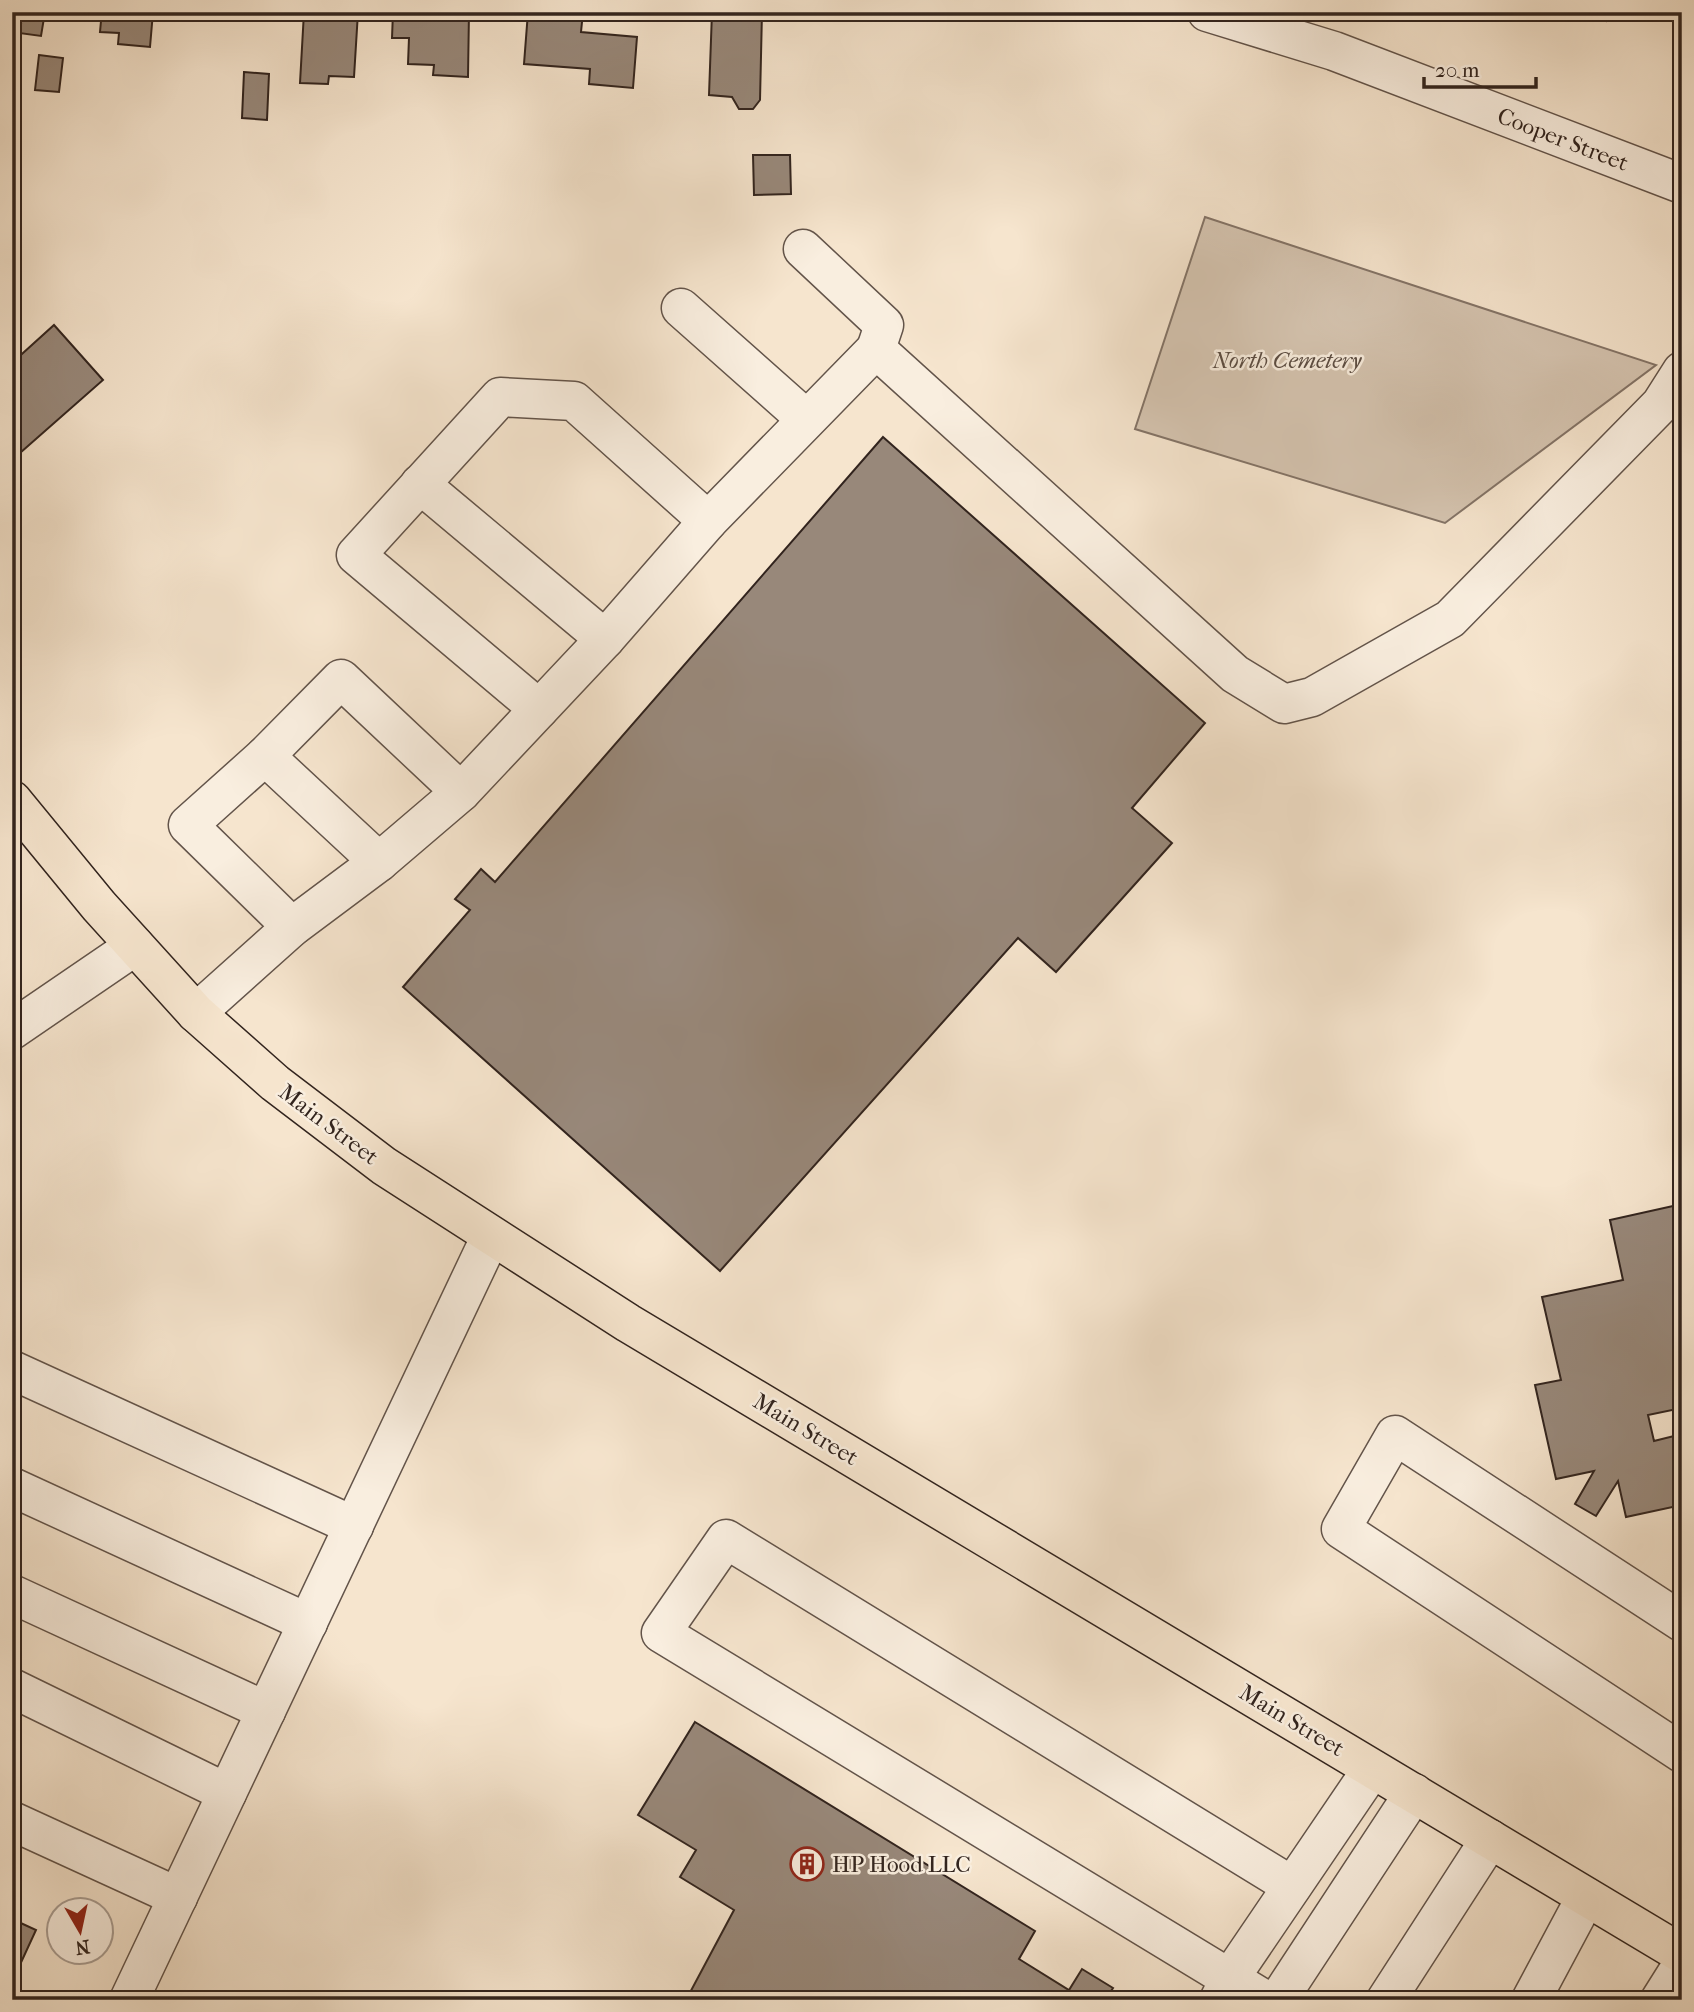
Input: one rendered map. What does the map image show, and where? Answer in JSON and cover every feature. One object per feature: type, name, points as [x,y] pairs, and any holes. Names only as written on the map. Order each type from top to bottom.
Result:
[{"type":"main road","name":"Main Street","points":[[12,800],[135,946],[196,1013],[275,1083],[346,1140],[490,1238],[640,1331],[1682,1954]]},
{"type":"street","name":"Cooper Street","points":[[1207,12],[1334,51],[1682,184]]},
{"type":"street","points":[[196,1013],[292,927],[379,862],[461,792],[605,639],[708,521],[876,349],[884,325],[803,249]]},
{"type":"street","points":[[681,308],[806,419]]},
{"type":"street","points":[[876,349],[1235,674],[1284,704],[1312,697],[1450,619],[1661,404],[1682,370]]},
{"type":"street","points":[[539,709],[356,555],[500,397],[574,401],[708,521]]},
{"type":"street","points":[[421,484],[605,639]]},
{"type":"street","points":[[292,927],[188,825],[265,756],[341,679],[461,792]]},
{"type":"street","points":[[265,756],[379,862]]},
{"type":"street","points":[[12,1030],[135,946]]},
{"type":"street","points":[[129,2000],[490,1238]]},
{"type":"street","points":[[12,1370],[354,1526]]},
{"type":"street","points":[[1682,1622],[1395,1435],[1341,1529],[1682,1753]]},
{"type":"street","points":[[12,1487],[308,1623]]},
{"type":"street","points":[[1265,2000],[1225,1989],[661,1633],[726,1539],[1292,1886]]},
{"type":"street","points":[[12,1594],[266,1711]]},
{"type":"street","points":[[12,1688],[227,1793]]},
{"type":"street","points":[[1225,1989],[1372,1769]]},
{"type":"street","points":[[1278,2000],[1414,1793]]},
{"type":"street","points":[[12,1821],[178,1897]]},
{"type":"street","points":[[1386,2000],[1490,1839]]},
{"type":"street","points":[[1531,2000],[1587,1897]]},
{"type":"street","points":[[1660,2000],[1682,1965]]},
{"type":"green space","name":"North Cemetery","points":[[1205,217],[1656,365],[1445,523],[1135,429]]},
{"type":"building","points":[[12,12],[45,12],[41,36],[19,33],[21,24],[12,23]]},
{"type":"building","points":[[87,12],[153,12],[150,47],[118,44],[119,33],[100,32],[101,21],[87,20]]},
{"type":"building","points":[[304,12],[358,12],[354,77],[329,76],[328,84],[300,83]]},
{"type":"building","points":[[393,12],[469,12],[468,77],[433,75],[434,65],[408,64],[409,38],[392,38]]},
{"type":"building","points":[[528,12],[583,12],[581,32],[637,37],[633,88],[589,84],[590,69],[524,64]]},
{"type":"building","points":[[712,12],[762,12],[760,100],[753,109],[739,109],[732,97],[709,95]]},
{"type":"building","points":[[1581,12],[1609,12],[1606,21]]},
{"type":"building","points":[[39,55],[63,58],[59,92],[35,90]]},
{"type":"building","points":[[244,72],[269,74],[267,120],[242,118]]},
{"type":"building","points":[[753,155],[790,155],[791,194],[754,195]]},
{"type":"building","points":[[54,325],[103,380],[12,460],[12,363]]},
{"type":"building","points":[[883,437],[1205,723],[1132,808],[1172,843],[1056,972],[1018,938],[720,1271],[403,987],[470,910],[455,899],[481,869],[495,882]]},
{"type":"building","points":[[1682,1204],[1682,1408],[1648,1415],[1654,1441],[1682,1434],[1682,1505],[1626,1517],[1618,1481],[1596,1516],[1575,1504],[1594,1471],[1556,1479],[1535,1385],[1561,1380],[1542,1297],[1623,1280],[1610,1220]]},
{"type":"building","name":"HP Hood LLC","points":[[695,1722],[1035,1931],[1019,1959],[1069,1990],[1082,1969],[1113,1988],[1105,2000],[686,2000],[734,1910],[680,1877],[696,1850],[638,1815]]},
{"type":"building","points":[[12,1919],[36,1930],[12,1982]]},
{"type":"place","name":"HP Hood LLC","points":[[807,1864]]}]
